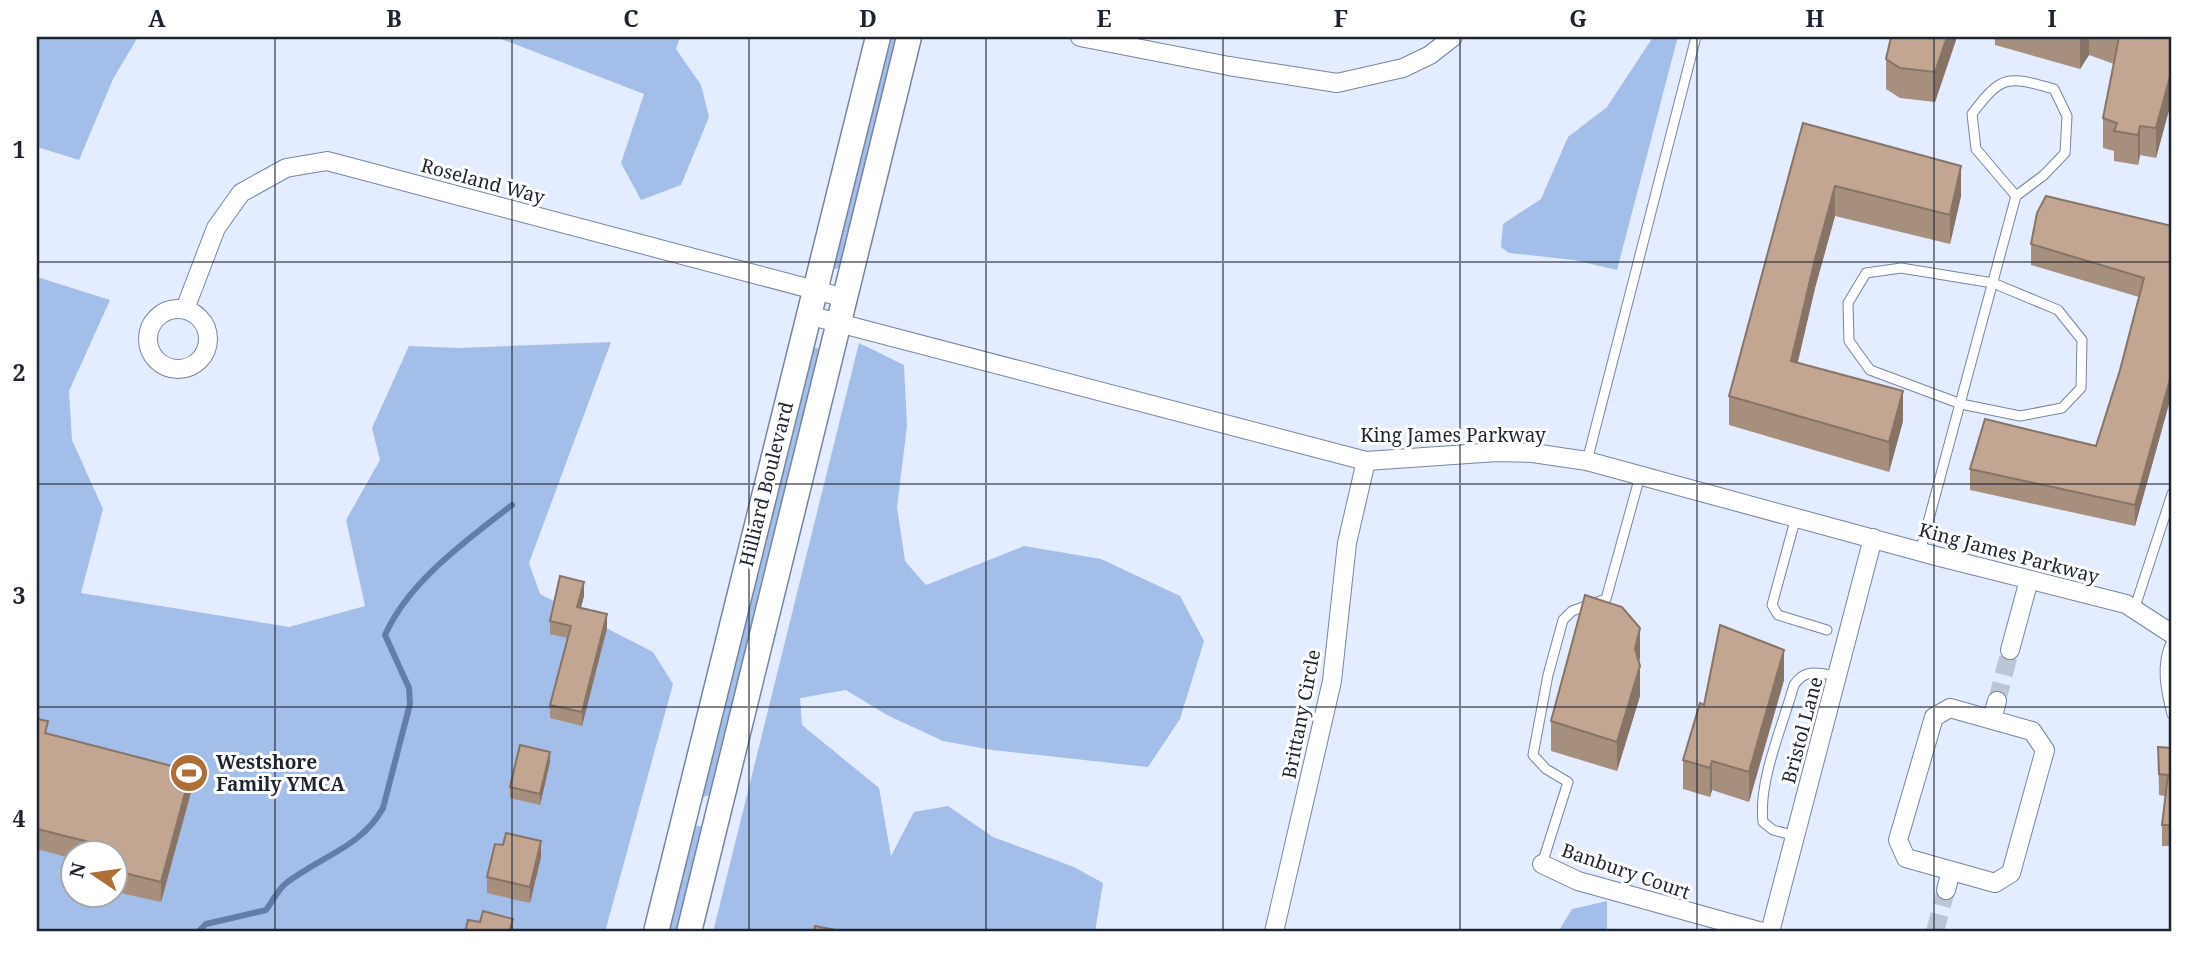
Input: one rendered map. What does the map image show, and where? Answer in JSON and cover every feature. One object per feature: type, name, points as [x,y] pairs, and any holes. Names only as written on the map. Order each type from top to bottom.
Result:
[{"type":"main road","name":"Hilliard Boulevard","points":[[656,932],[878,37]]},
{"type":"main road","name":"Hilliard Boulevard","points":[[689,932],[909,37]]},
{"type":"street","points":[[1080,37],[1229,66],[1337,83],[1403,68],[1430,55],[1452,37]]},
{"type":"street","name":"Roseland Way","points":[[185,309],[216,228],[241,193],[286,168],[327,161],[811,303],[845,298]]},
{"type":"street","name":"King James Parkway","points":[[811,303],[839,323],[1366,461],[1497,452],[1533,453],[1587,461],[1920,552],[2126,604],[2172,634]]},
{"type":"street","name":"Brittany Circle","points":[[1274,932],[1332,681],[1347,543],[1366,461]]},
{"type":"street","name":"Bristol Lane","points":[[1770,932],[1873,538]]},
{"type":"street","points":[[2010,650],[2029,580]]},
{"type":"street","points":[[1992,719],[1997,701]]},
{"type":"street","points":[[1950,708],[1992,719],[2032,731],[2045,750],[2011,873],[1995,883],[1906,858],[1898,840],[1934,717],[1950,708]]},
{"type":"street","name":"Banbury Court","points":[[1542,864],[1578,881],[1762,932]]},
{"type":"street","points":[[1947,890],[1951,870]]},
{"type":"lane","points":[[1587,461],[1696,37]]},
{"type":"lane","points":[[1920,552],[2016,196],[2044,175],[2065,153],[2067,116],[2054,89],[2016,78],[1992,87],[1972,114],[1976,149],[2016,196]]},
{"type":"lane","points":[[1901,268],[1993,283],[2058,310],[2082,340],[2081,388],[2062,408],[2020,416],[1961,404],[1870,370],[1849,341],[1849,303],[1866,273],[1901,268]]},
{"type":"lane","name":"Banbury Court","points":[[1542,864],[1567,782],[1546,769],[1533,755],[1548,675],[1563,620],[1572,611],[1606,599],[1640,476]]},
{"type":"lane","points":[[2134,610],[2172,494]]},
{"type":"lane","points":[[1796,517],[1772,606],[1778,615],[1827,630]]},
{"type":"lane","points":[[2172,641],[2167,651],[2165,671],[2172,714]]},
{"type":"lane","points":[[1796,836],[1773,830],[1763,821],[1761,804],[1766,782],[1794,685],[1800,676],[1810,672],[1837,676]]},
{"type":"shaded area","points":[[37,37],[138,37],[113,79],[79,160],[37,147]]},
{"type":"shaded area","points":[[496,37],[680,37],[676,49],[701,85],[709,117],[681,185],[641,200],[621,163],[644,94]]},
{"type":"shaded area","points":[[887,37],[899,37],[841,267],[836,269],[832,267]]},
{"type":"shaded area","points":[[1653,37],[1677,37],[1677,40],[1617,270],[1574,260],[1509,253],[1501,247],[1503,224],[1541,199],[1568,137],[1607,107]]},
{"type":"shaded area","points":[[37,277],[110,300],[69,391],[72,440],[103,509],[81,593],[289,627],[365,606],[346,520],[380,460],[372,428],[409,346],[459,348],[611,342],[529,563],[540,594],[653,652],[673,684],[605,932],[37,932]]},
{"type":"shaded area","points":[[859,343],[904,365],[907,426],[897,507],[905,561],[926,585],[1024,546],[1101,559],[1180,596],[1204,641],[1180,719],[1148,767],[992,750],[943,741],[887,715],[846,690],[800,698],[802,725],[879,788],[891,856],[914,812],[948,806],[993,837],[1074,867],[1103,883],[1095,932],[713,932]]},
{"type":"shaded area","points":[[812,347],[820,349],[711,795],[703,797],[701,796]]},
{"type":"shaded area","points":[[693,826],[701,826],[703,830],[678,932],[665,932]]},
{"type":"shaded area","points":[[1607,901],[1607,932],[1558,932],[1572,909]]},
{"type":"building","points":[[1891,37],[1947,37],[1935,72],[1900,68],[1886,59]]},
{"type":"building","points":[[2119,37],[2172,37],[2172,69],[2156,128],[2140,126],[2138,135],[2114,131],[2117,123],[2103,118]]},
{"type":"building","points":[[1803,123],[1961,166],[1950,215],[1835,186],[1815,259],[1791,361],[1903,391],[1889,442],[1729,396]]},
{"type":"building","points":[[2046,196],[2172,226],[2172,372],[2135,505],[1970,469],[1985,419],[2096,446],[2120,370],[2144,278],[2031,244],[2037,213]]},
{"type":"building","points":[[560,576],[584,582],[577,607],[607,614],[582,712],[550,705],[571,626],[550,621]]},
{"type":"building","points":[[1585,595],[1622,607],[1640,628],[1635,649],[1640,666],[1617,742],[1551,721]]},
{"type":"building","points":[[1720,625],[1784,650],[1749,772],[1712,761],[1710,768],[1683,760],[1700,703],[1704,705]]},
{"type":"building","points":[[37,719],[48,721],[45,733],[191,771],[161,882],[130,874],[130,839],[77,839],[37,829]]},
{"type":"building","points":[[520,745],[550,752],[540,794],[510,787]]},
{"type":"building","points":[[2158,747],[2172,748],[2172,825],[2162,825],[2168,775],[2159,774]]},
{"type":"building","points":[[506,833],[541,841],[530,887],[487,877],[495,844],[503,845]]},
{"type":"building","points":[[483,911],[513,919],[509,932],[465,932],[468,920],[480,922]]},
{"type":"building","points":[[815,926],[846,932],[814,932]]},
{"type":"waterway","points":[[198,932],[206,924],[266,910],[285,884],[352,842],[374,821],[383,808],[410,704],[409,688],[385,635],[408,597],[440,563],[512,505]]},
{"type":"tunnel","points":[[1997,701],[2010,650]]},
{"type":"tunnel","points":[[1935,932],[1946,890]]},
{"type":"place","name":"Westshore Family YMCA","points":[[189,773]]}]
